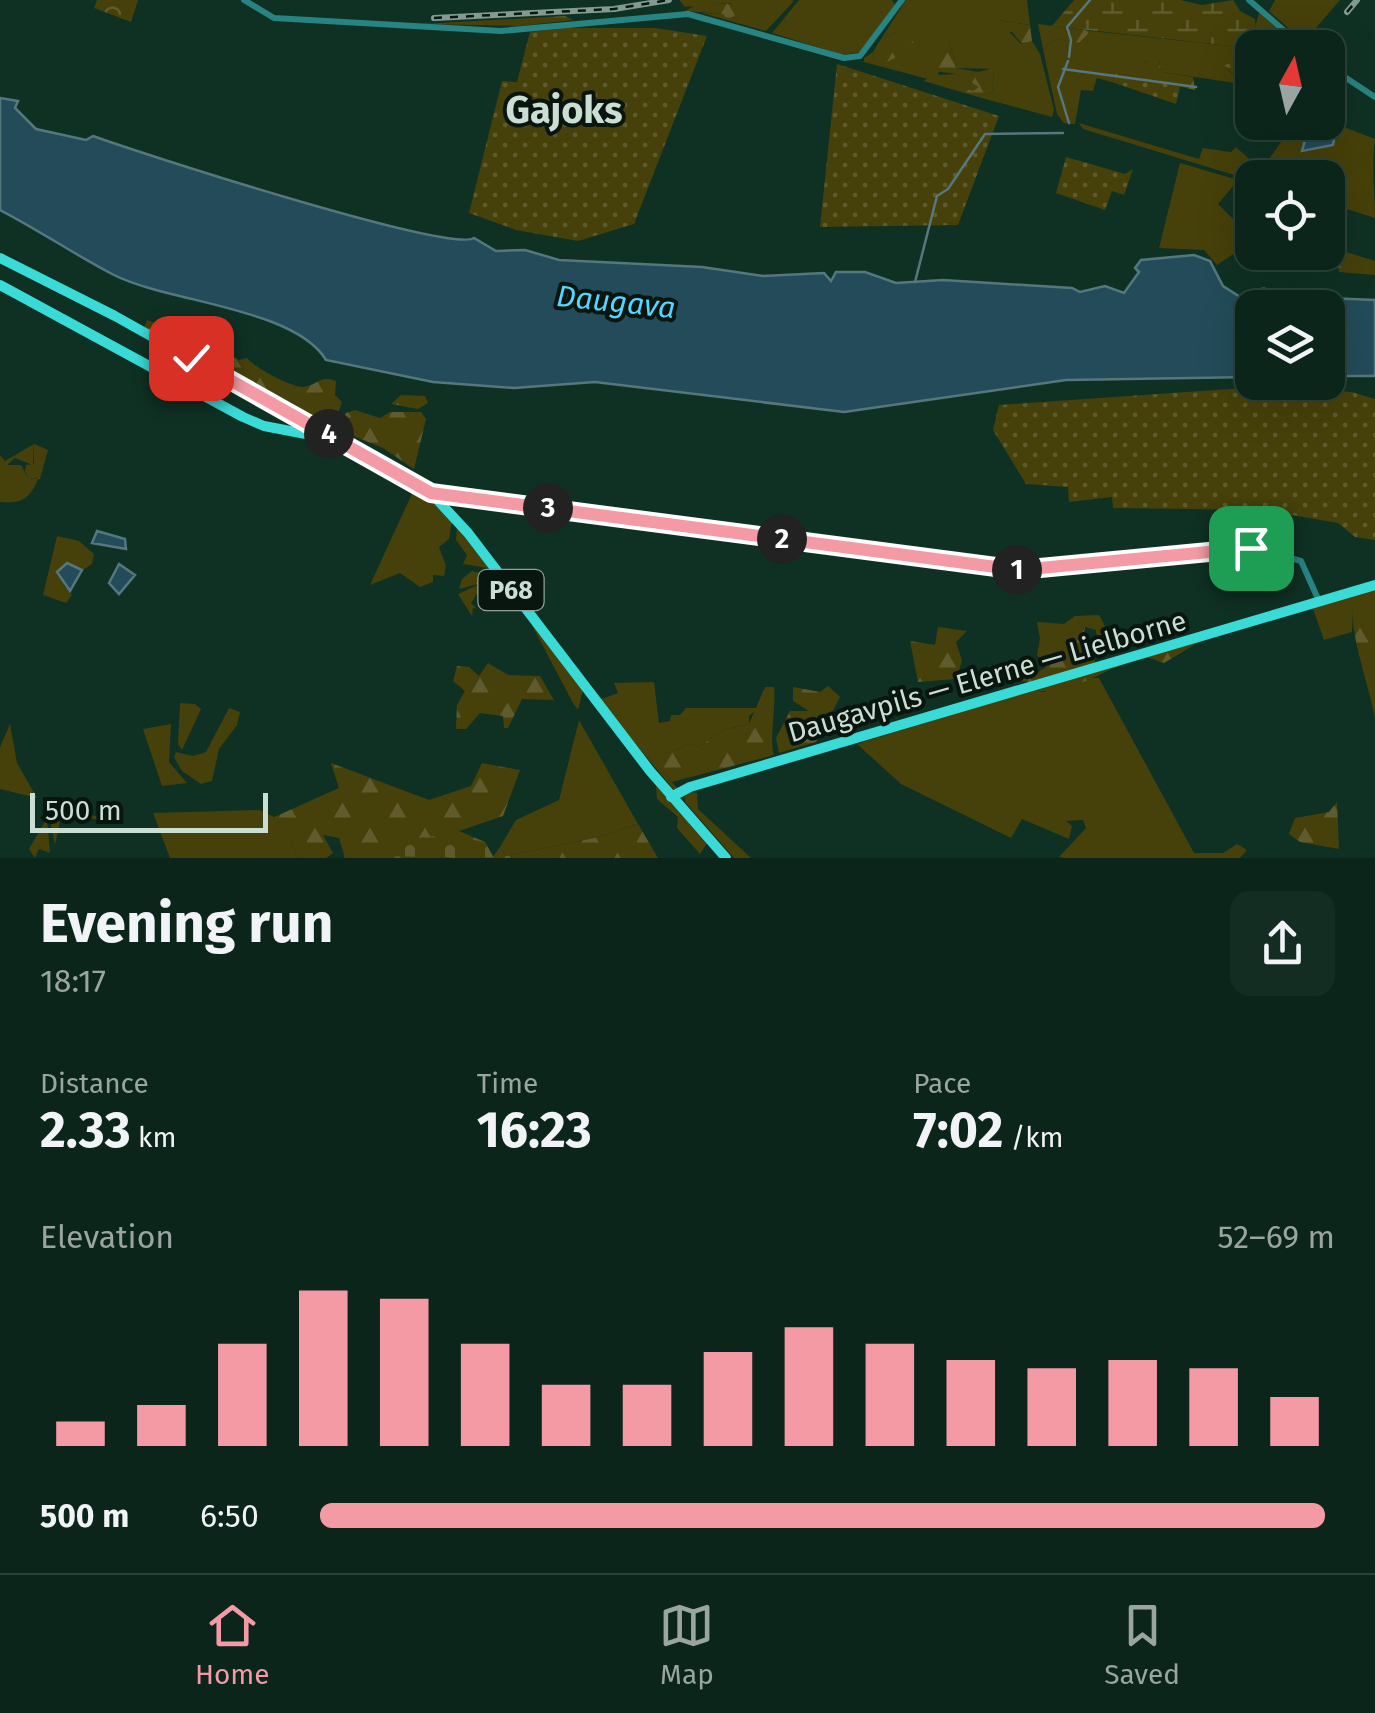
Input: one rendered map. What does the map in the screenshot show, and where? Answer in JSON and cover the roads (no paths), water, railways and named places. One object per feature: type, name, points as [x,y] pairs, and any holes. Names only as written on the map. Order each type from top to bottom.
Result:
[{"type":"main road","name":"P68","points":[[0,258],[431,493],[450,512],[671,797],[726,858]]},
{"type":"main road","name":"P68","points":[[0,286],[243,418],[264,426],[338,440]]},
{"type":"main road","name":"Daugavpils — Elerne — Lielborne","points":[[671,797],[690,787],[1375,585]]},
{"type":"street","points":[[244,0],[274,18],[484,30],[696,15],[844,58],[860,56],[902,0]]},
{"type":"street","points":[[1249,0],[1283,30]]},
{"type":"street","points":[[1345,77],[1375,97]]},
{"type":"street","points":[[431,493],[1019,570],[1242,545],[1302,561],[1319,602]]},
{"type":"street","points":[[450,512],[450,502],[458,496]]},
{"type":"water","name":"Daugava","points":[[0,98],[18,101],[15,108],[36,129],[86,140],[93,136],[355,217],[452,239],[474,238],[496,251],[525,250],[559,260],[702,267],[763,276],[824,273],[831,281],[836,272],[865,272],[896,283],[943,280],[1072,288],[1080,292],[1105,286],[1124,293],[1139,272],[1135,268],[1141,260],[1194,255],[1210,261],[1223,286],[1235,294],[1235,377],[1066,380],[844,412],[595,382],[514,388],[433,382],[326,360],[310,343],[287,329],[259,317],[114,275],[0,210]]},
{"type":"water","points":[[1305,140],[1334,140],[1333,145],[1302,151]]},
{"type":"water","points":[[1345,299],[1375,300],[1375,376],[1345,376]]},
{"type":"water","points":[[97,531],[125,539],[126,549],[92,543]]},
{"type":"water","points":[[67,563],[82,570],[70,591],[57,572]]},
{"type":"water","points":[[119,564],[135,575],[119,594],[109,583]]},
{"type":"waterway","points":[[1069,57],[1071,40],[1067,27],[1090,0]]},
{"type":"waterway","points":[[1068,61],[1058,87],[1069,123]]},
{"type":"waterway","points":[[1063,69],[1196,87]]},
{"type":"waterway","points":[[915,282],[937,196],[948,189],[985,134],[1063,133]]},
{"type":"railway","points":[[434,18],[614,9],[669,0]]},
{"type":"railway","points":[[1347,12],[1357,0]]},
{"type":"district","name":"Gajoks","points":[[564,110]]}]
